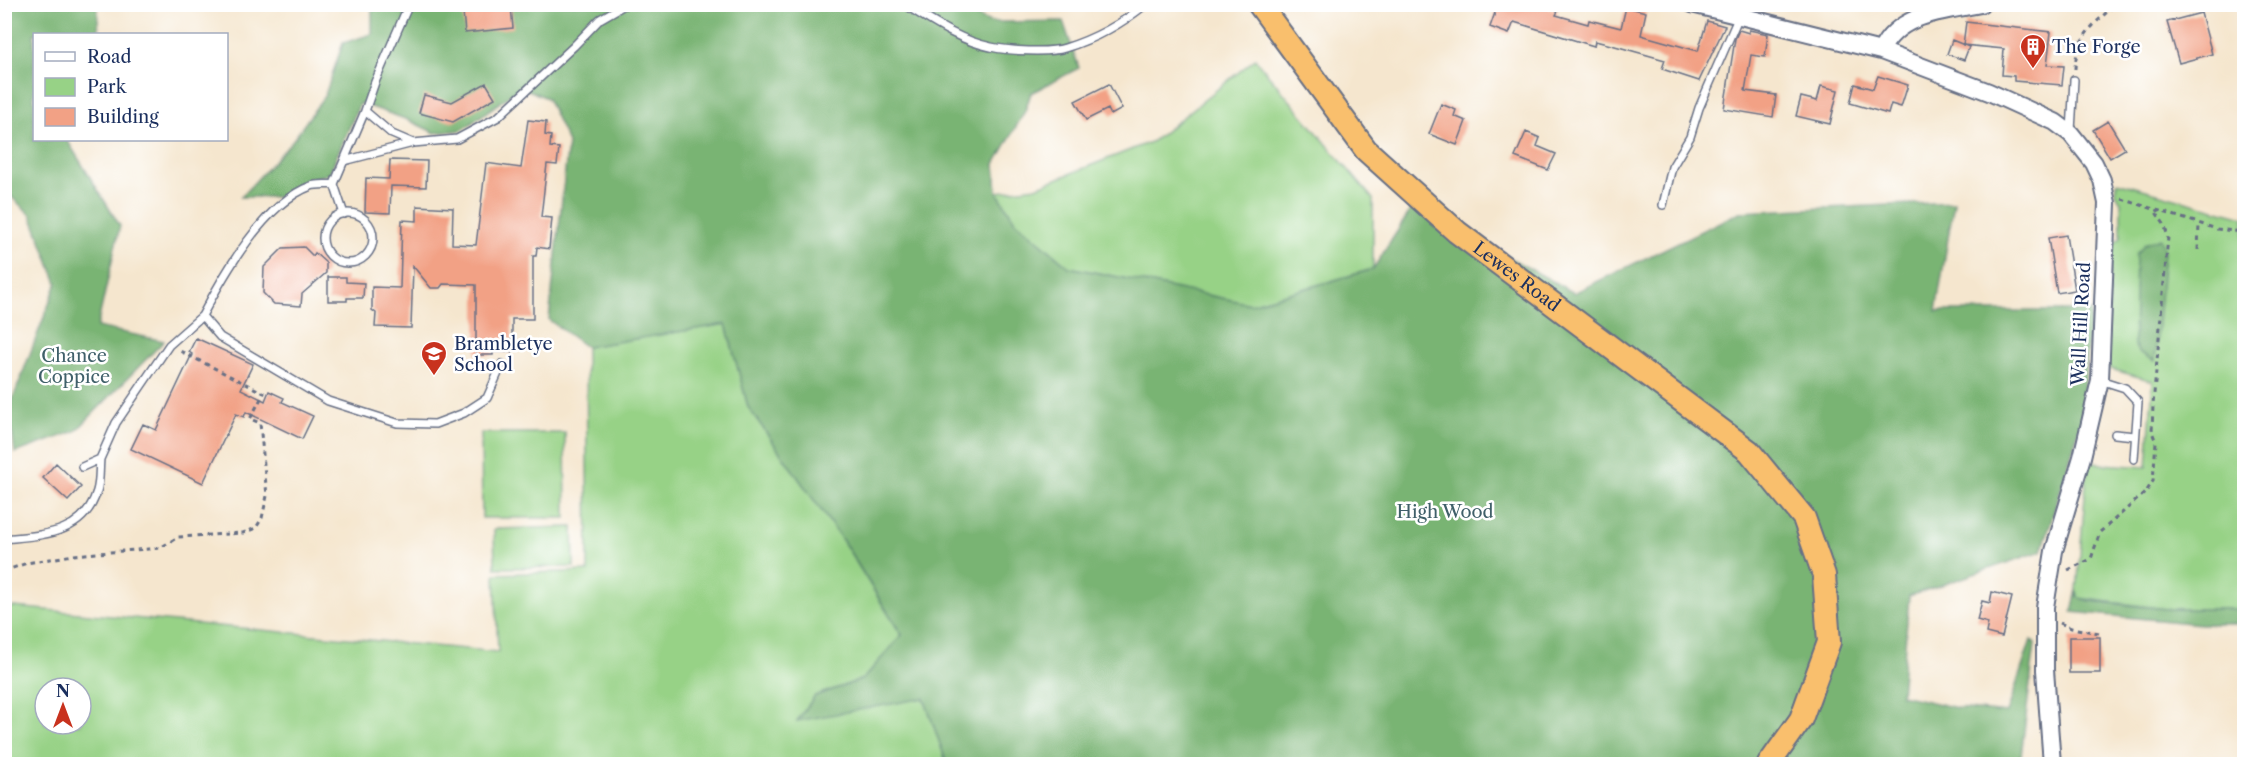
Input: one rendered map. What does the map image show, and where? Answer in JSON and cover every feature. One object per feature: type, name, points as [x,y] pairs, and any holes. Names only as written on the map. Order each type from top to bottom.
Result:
[{"type":"highway","name":"Lewes Road","points":[[1259,4],[1366,150],[1457,232],[1749,451],[1804,518],[1824,575],[1829,642],[1801,719],[1769,765]]},
{"type":"street","name":"Wall Hill Road","points":[[1692,4],[1881,51],[1989,92],[2055,122],[2071,134],[2094,163],[2102,180],[2106,198],[2100,380],[2082,457],[2054,551],[2045,615],[2045,670],[2052,765]]},
{"type":"street","points":[[1881,51],[1886,39],[1909,21],[1982,4]]},
{"type":"lane","points":[[344,213],[334,184],[409,4]]},
{"type":"lane","points":[[344,161],[413,143],[457,139],[498,117],[600,19],[626,4]]},
{"type":"lane","points":[[904,4],[947,31],[990,47],[1027,51],[1064,49],[1127,20],[1146,4]]},
{"type":"lane","points":[[1663,205],[1672,166],[1690,137],[1698,108],[1739,16]]},
{"type":"lane","points":[[2071,134],[2074,80]]},
{"type":"lane","points":[[365,111],[392,134],[413,143]]},
{"type":"lane","points":[[4,539],[68,529],[87,512],[97,491],[100,459],[116,423],[170,345],[202,315],[246,241],[283,203],[311,186],[334,184]]},
{"type":"lane","points":[[344,213],[352,213],[366,220],[373,234],[374,242],[366,256],[352,263],[337,261],[330,257],[323,243],[325,227],[336,216],[344,213]]},
{"type":"lane","points":[[202,315],[220,337],[328,401],[397,423],[435,424],[464,413],[487,398],[502,364]]},
{"type":"lane","points":[[2100,380],[2125,388],[2138,402],[2134,459]]},
{"type":"lane","points":[[2115,434],[2135,436]]},
{"type":"lane","points":[[82,467],[100,459]]},
{"type":"path","points":[[2074,80],[2076,52],[2088,30],[2116,4]]},
{"type":"path","points":[[2106,198],[2119,198],[2217,229],[2244,232]]},
{"type":"path","points":[[2064,572],[2091,559],[2100,532],[2146,492],[2153,481],[2156,442],[2152,432],[2168,237],[2164,224],[2155,211]]},
{"type":"path","points":[[2198,250],[2199,224]]},
{"type":"path","points":[[4,571],[27,563],[73,555],[160,548],[178,537],[243,533],[256,528],[262,518],[267,496],[260,423],[250,419],[264,393],[170,345]]},
{"type":"path","points":[[2045,615],[2071,628],[2099,633]]},
{"type":"green space","name":"Chance Coppice","points":[[5,4],[97,5],[99,33],[33,33],[33,141],[68,141],[120,226],[97,327],[164,341],[76,431],[15,453],[9,409],[57,283],[31,215],[5,191]]},
{"type":"green space","name":"High Wood","points":[[952,4],[990,22],[1063,21],[1079,68],[1031,93],[1025,111],[995,164],[997,192],[1015,221],[1069,267],[1251,304],[1373,269],[1414,205],[1574,293],[1740,212],[1954,202],[1936,311],[2091,311],[2081,423],[2042,551],[1909,596],[1901,695],[1957,708],[2007,713],[2031,640],[2035,644],[2020,764],[947,764],[924,698],[797,721],[815,696],[863,679],[902,635],[843,541],[748,407],[726,324],[586,347],[549,320],[568,143],[547,98],[521,87],[462,130],[435,133],[408,120],[360,103],[329,174],[304,180],[279,197],[241,197],[293,140],[325,95],[343,43],[372,34],[372,5]]},
{"type":"green space","points":[[1255,59],[1373,199],[1373,269],[1251,304],[1069,267],[1015,221],[997,192],[1036,187],[1153,141]]},
{"type":"green space","points":[[2117,182],[2244,217],[2244,609],[2167,609],[2078,598],[2088,460],[2102,464],[2147,467],[2153,381],[2107,368],[2110,247],[2121,238],[2121,202],[2116,193]]},
{"type":"green space","points":[[2160,238],[2164,250],[2155,361],[2138,352],[2134,344],[2136,254],[2145,244]]},
{"type":"green space","points":[[726,324],[748,407],[843,541],[902,636],[863,679],[815,696],[798,720],[924,698],[947,764],[5,764],[4,606],[498,652],[495,574],[588,571],[586,347]]},
{"type":"green space","points":[[481,433],[565,433],[566,518],[482,518]]},
{"type":"green space","points":[[573,527],[574,567],[495,568],[494,529]]},
{"type":"green space","points":[[2077,590],[2078,598],[2090,601],[2167,609],[2244,609],[2244,624],[2201,624],[2072,612]]},
{"type":"building","points":[[1498,4],[1534,4],[1558,11],[1556,15],[1588,24],[1589,20],[1621,28],[1626,7],[1646,12],[1641,35],[1698,51],[1707,21],[1725,26],[1699,81],[1662,69],[1665,60],[1615,46],[1595,41],[1594,46],[1514,22],[1509,34],[1490,27]]},
{"type":"building","points":[[511,7],[513,28],[465,33],[463,12]]},
{"type":"building","points":[[2201,13],[2212,54],[2179,63],[2167,22]]},
{"type":"building","points":[[1966,22],[2051,32],[2047,65],[2064,66],[2062,85],[2014,81],[2014,76],[2002,75],[2004,49],[1963,45]]},
{"type":"building","points":[[1739,30],[1768,34],[1765,57],[1751,55],[1745,91],[1776,95],[1773,117],[1724,109],[1735,39]]},
{"type":"building","points":[[1952,40],[1969,47],[1964,60],[1947,54]]},
{"type":"building","points":[[1878,76],[1908,85],[1901,107],[1891,104],[1888,114],[1850,103],[1855,84],[1873,89]]},
{"type":"building","points":[[486,83],[495,98],[453,122],[419,113],[424,95],[452,102]]},
{"type":"building","points":[[1109,84],[1122,109],[1111,115],[1108,109],[1086,120],[1075,101]]},
{"type":"building","points":[[1821,86],[1838,90],[1830,124],[1796,116],[1801,97],[1817,101]]},
{"type":"building","points":[[1441,104],[1456,110],[1454,116],[1466,121],[1457,145],[1429,134]]},
{"type":"building","points":[[528,120],[546,122],[545,135],[551,136],[550,147],[559,148],[557,165],[547,164],[541,217],[552,218],[549,249],[537,247],[536,256],[533,256],[533,319],[512,319],[512,352],[476,355],[476,285],[443,284],[440,288],[431,288],[413,266],[411,328],[375,327],[376,313],[372,310],[372,287],[400,288],[402,220],[417,221],[417,206],[453,208],[452,244],[476,245],[486,163],[521,168]]},
{"type":"building","points":[[2108,121],[2125,149],[2110,158],[2093,130]]},
{"type":"building","points":[[1526,132],[1540,138],[1537,146],[1556,154],[1548,170],[1515,157]]},
{"type":"building","points":[[390,160],[427,161],[426,187],[391,186],[390,213],[365,212],[366,178],[389,179]]},
{"type":"building","points":[[2066,235],[2075,290],[2057,293],[2048,238]]},
{"type":"building","points":[[304,247],[313,256],[315,253],[326,263],[326,273],[302,294],[301,306],[274,304],[263,293],[264,267],[283,248]]},
{"type":"building","points":[[328,277],[346,277],[346,282],[364,283],[363,298],[328,301]]},
{"type":"building","points":[[196,338],[253,364],[241,389],[265,401],[269,391],[284,398],[282,402],[313,416],[302,439],[246,412],[244,417],[236,414],[203,483],[131,449],[143,424],[156,430],[192,354],[189,352]]},
{"type":"building","points":[[56,463],[81,487],[68,501],[43,478]]},
{"type":"building","points":[[1992,592],[2012,597],[2002,637],[1986,633],[1988,623],[1977,620],[1982,601],[1990,603]]},
{"type":"building","points":[[2069,637],[2100,637],[2100,673],[2069,673]]},
{"type":"place","name":"The Forge","points":[[2033,70]]},
{"type":"place","name":"Brambletye School","points":[[434,377]]}]
